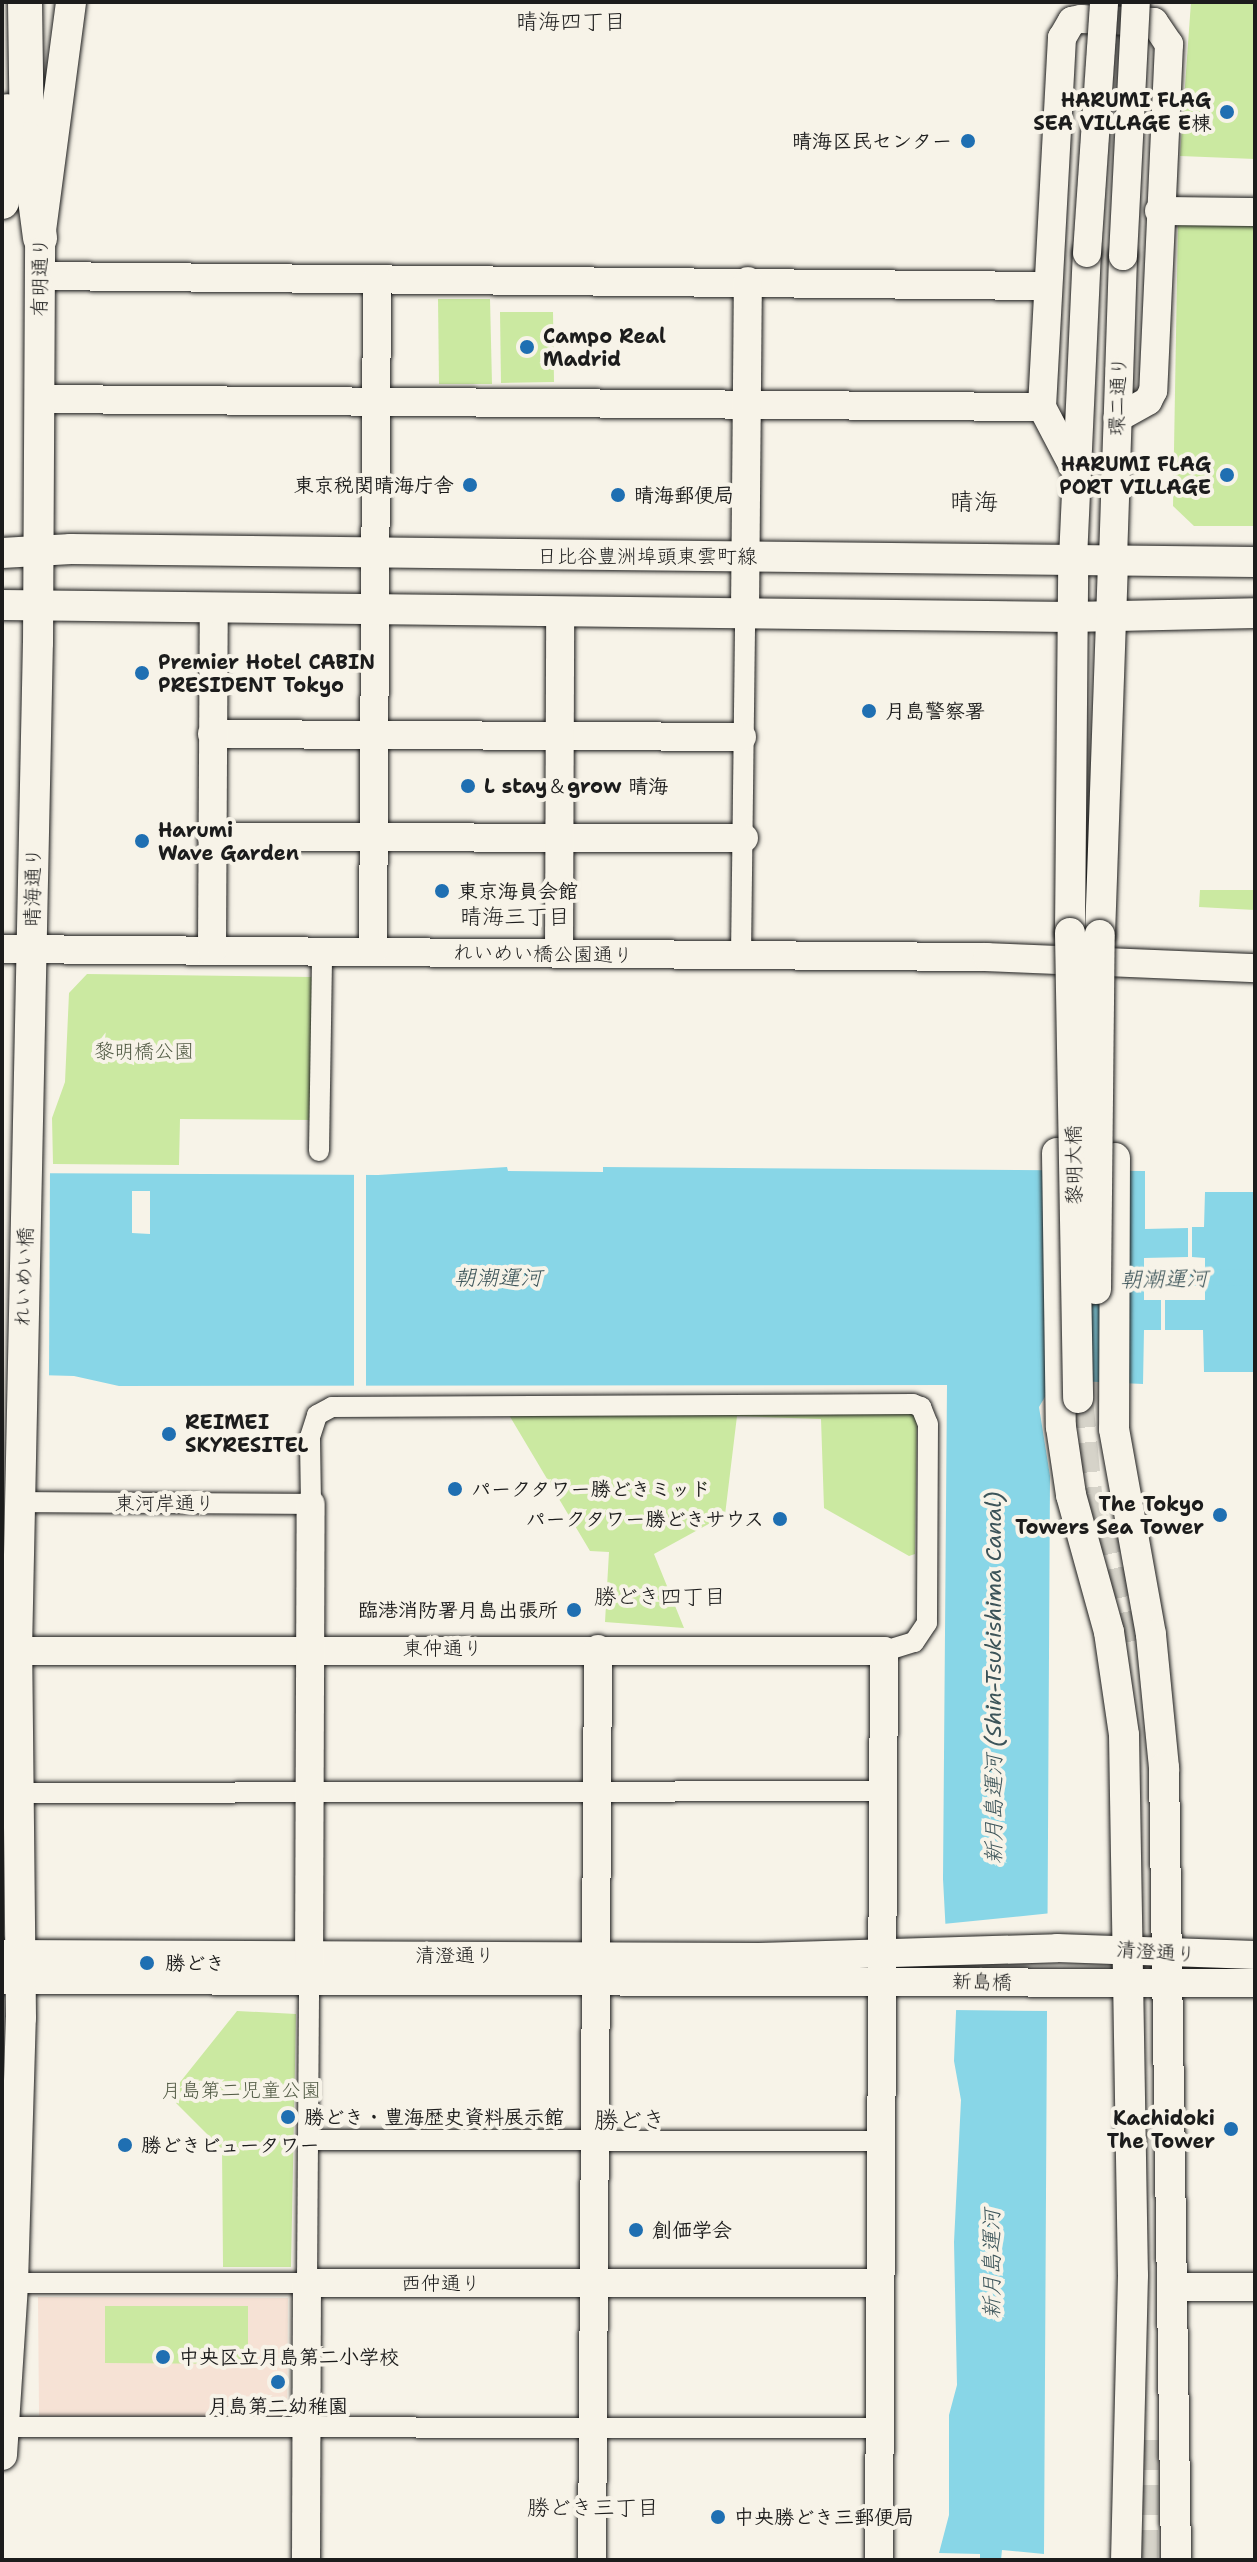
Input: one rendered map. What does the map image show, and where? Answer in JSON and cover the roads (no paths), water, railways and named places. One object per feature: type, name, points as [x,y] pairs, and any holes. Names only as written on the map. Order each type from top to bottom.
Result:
[{"type":"highway","points":[[7,2],[17,138],[40,238]]},
{"type":"highway","points":[[2,202],[17,138],[25,2]]},
{"type":"main road","name":"有明通り","points":[[39,554],[40,238],[71,2]]},
{"type":"main road","name":"日比谷豊洲埠頭東雲町線","points":[[39,554],[71,549],[1255,562]]},
{"type":"main road","points":[[2,553],[39,554]]},
{"type":"main road","name":"晴海通り","points":[[28,1169],[17,949],[39,554]]},
{"type":"main road","name":"環二通り","points":[[1070,933],[1070,617],[1073,559]]},
{"type":"main road","name":"環二通り","points":[[1093,947],[1113,559]]},
{"type":"main road","points":[[2,605],[1070,617],[1255,613]]},
{"type":"main road","points":[[1070,933],[1057,1153],[1059,1392],[1071,1495],[1103,1603],[1122,1716],[1133,2275],[1126,2560]]},
{"type":"main road","name":"黎明大橋","points":[[1070,933],[1086,1398],[1093,947]]},
{"type":"main road","points":[[1093,947],[1115,1158],[1114,1429],[1145,1602],[1161,1715],[1176,2560]]},
{"type":"main road","name":"れいめい橋","points":[[19,1502],[28,1169]]},
{"type":"main road","points":[[3,2441],[17,1793],[9,1651],[19,1502]]},
{"type":"main road","points":[[1122,1716],[1143,1706],[1161,1715]]},
{"type":"main road","points":[[1127,2040],[1148,2030],[1166,2041]]},
{"type":"main road","points":[[1171,2176],[1179,2287],[1190,2560]]},
{"type":"main road","points":[[1112,2560],[1113,2311],[1115,2299],[1133,2275]]},
{"type":"street","name":"環二通り","points":[[1073,559],[1074,468],[1104,2]]},
{"type":"street","name":"環二通り","points":[[1113,559],[1123,256],[1136,2]]},
{"type":"street","points":[[1074,468],[1042,407],[1062,38],[1072,21],[1154,22],[1166,34],[1153,391],[1148,401],[1117,418]]},
{"type":"street","points":[[1159,211],[1255,212]]},
{"type":"street","points":[[40,276],[1048,286]]},
{"type":"street","points":[[373,952],[377,279]]},
{"type":"street","points":[[741,956],[748,281]]},
{"type":"street","points":[[39,399],[1042,407]]},
{"type":"street","points":[[212,951],[214,607]]},
{"type":"street","points":[[559,954],[560,611]]},
{"type":"street","points":[[212,734],[742,737]]},
{"type":"street","points":[[212,837],[744,838]]},
{"type":"street","name":"れいめい橋公園通り","points":[[17,949],[741,956],[1093,947],[1255,968]]},
{"type":"street","points":[[319,1151],[322,951]]},
{"type":"street","points":[[306,2560],[310,1437],[317,1415],[332,1407],[913,1404],[921,1407],[928,1424],[927,1623],[914,1642],[884,1651],[884,1791],[895,1966],[881,2141],[879,2560]]},
{"type":"street","name":"東河岸通り","points":[[19,1502],[311,1504]]},
{"type":"street","points":[[592,2560],[598,1649]]},
{"type":"street","name":"東仲通り","points":[[9,1651],[884,1651]]},
{"type":"street","points":[[17,1793],[884,1791]]},
{"type":"street","name":"清澄通り","points":[[1057,1948],[1126,1949],[1164,1968],[1255,1983]]},
{"type":"street","name":"新島橋","points":[[895,1966],[1057,1948]]},
{"type":"street","name":"清澄通り","points":[[1058,1983],[1126,1986],[1164,1968],[1255,1955]]},
{"type":"street","name":"清澄通り","points":[[11,1967],[895,1966]]},
{"type":"street","name":"新島橋","points":[[895,1966],[1058,1983]]},
{"type":"street","points":[[307,2140],[881,2141]]},
{"type":"street","name":"西仲通り","points":[[8,2283],[880,2283]]},
{"type":"street","points":[[1179,2287],[1255,2287]]},
{"type":"street","points":[[3,2441],[306,2427],[879,2428]]},
{"type":"water","points":[[507,1167],[508,1171],[603,1172],[603,1167],[1145,1171],[1145,1229],[1188,1228],[1188,1257],[1144,1258],[1144,1300],[1161,1300],[1161,1330],[1144,1330],[1143,1384],[1055,1380],[1039,1407],[1050,1476],[1044,2554],[1002,2550],[1001,2560],[980,2560],[980,2554],[939,2553],[949,2515],[949,2415],[957,2385],[954,2242],[961,2100],[954,2061],[957,1988],[947,1954],[943,1879],[947,1385],[119,1386],[74,1376],[2,1374],[2,1173],[378,1175]]},
{"type":"water","points":[[1205,1192],[1255,1192],[1255,1372],[1204,1372],[1203,1330],[1165,1330],[1165,1300],[1205,1300],[1205,1258],[1192,1257],[1192,1227],[1204,1227]]},
{"type":"waterway","name":"朝潮運河","points":[[1125,1279],[1255,1277]]},
{"type":"tunnel","points":[[1078,1398],[1087,1494],[1101,1553]]},
{"type":"tunnel","points":[[1111,1523],[1138,1644]]},
{"type":"tunnel","points":[[1143,2560],[1144,2426]]},
{"type":"place","name":"HARUMI FLAG SEA VILLAGE E棟","points":[[1227,112]]},
{"type":"place","name":"晴海区民センター","points":[[968,141]]},
{"type":"place","name":"Campo Real Madrid","points":[[527,347]]},
{"type":"place","name":"HARUMI FLAG PORT VILLAGE","points":[[1227,475]]},
{"type":"place","name":"東京税関晴海庁舎","points":[[470,485]]},
{"type":"place","name":"晴海郵便局","points":[[618,495]]},
{"type":"place","name":"Premier Hotel CABIN PRESIDENT Tokyo","points":[[142,673]]},
{"type":"place","name":"月島警察署","points":[[869,711]]},
{"type":"place","name":"L stay＆grow 晴海","points":[[468,786]]},
{"type":"place","name":"Harumi Wave Garden","points":[[142,841]]},
{"type":"place","name":"東京海員会館","points":[[442,891]]},
{"type":"place","name":"REIMEI SKYRESITEL","points":[[169,1434]]},
{"type":"place","name":"パークタワー勝どきミッド","points":[[455,1489]]},
{"type":"place","name":"The Tokyo Towers Sea Tower","points":[[1220,1515]]},
{"type":"place","name":"パークタワー勝どきサウス","points":[[780,1519]]},
{"type":"place","name":"臨港消防署月島出張所","points":[[574,1610]]},
{"type":"place","name":"勝どき","points":[[147,1963]]},
{"type":"place","name":"勝どき・豊海歴史資料展示館","points":[[288,2117]]},
{"type":"place","name":"Kachidoki The Tower","points":[[1231,2129]]},
{"type":"place","name":"勝どきビュータワー","points":[[125,2145]]},
{"type":"place","name":"創価学会","points":[[636,2230]]},
{"type":"place","name":"中央区立月島第二小学校","points":[[163,2357]]},
{"type":"place","name":"月島第二幼稚園","points":[[278,2382]]},
{"type":"place","name":"中央勝どき三郵便局","points":[[718,2517]]},
{"type":"district","name":"晴海四丁目","points":[[571,22]]},
{"type":"district","name":"晴海","points":[[974,503]]},
{"type":"district","name":"晴海三丁目","points":[[515,917]]},
{"type":"district","name":"勝どき四丁目","points":[[660,1597]]},
{"type":"district","name":"勝どき","points":[[630,2121]]},
{"type":"district","name":"勝どき三丁目","points":[[593,2508]]},
{"type":"park label","name":"黎明橋公園","points":[[144,1051]]},
{"type":"park label","name":"月島第二児童公園","points":[[241,2090]]},
{"type":"water label","name":"新月島運河 (Shin-Tsukishima Canal)","points":[[994,1678]]},
{"type":"water label","name":"新月島運河","points":[[992,2264]]}]
